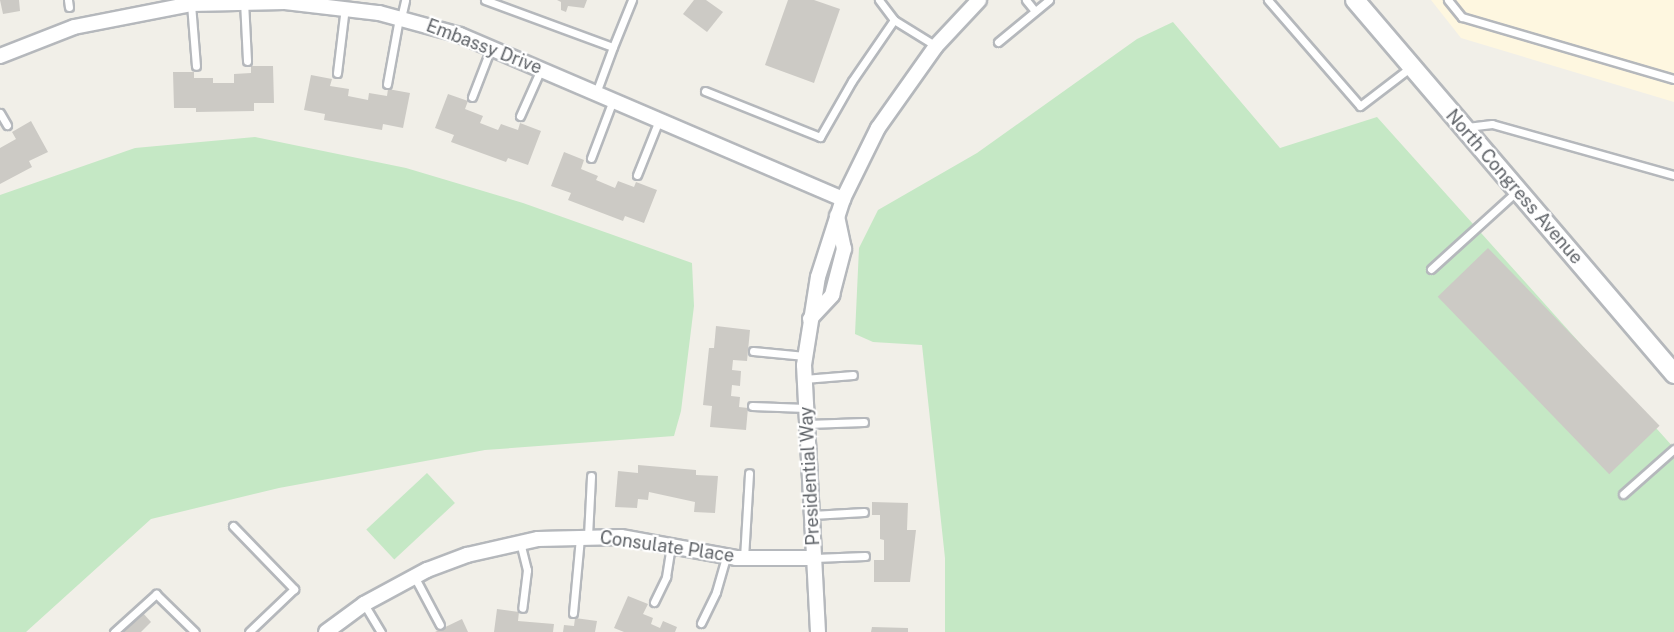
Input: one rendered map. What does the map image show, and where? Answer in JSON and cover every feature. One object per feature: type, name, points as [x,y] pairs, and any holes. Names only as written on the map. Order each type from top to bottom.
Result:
[{"type":"street","name":"Presidential Way","points":[[818,632],[804,379],[809,320],[806,293],[821,233],[837,216],[878,128],[936,46],[979,0]]},
{"type":"street","name":"North Congress Avenue","points":[[1355,0],[1674,374]]},
{"type":"street","name":"Embassy Drive","points":[[0,56],[74,27],[184,3],[244,1],[345,7],[400,18],[491,48],[843,199]]},
{"type":"street","points":[[809,320],[831,295],[844,249],[837,216]]},
{"type":"street","name":"Consulate Place","points":[[326,632],[364,604],[414,576],[467,555],[520,542],[584,536],[671,545],[744,558],[814,558]]},
{"type":"lane","points":[[387,84],[405,0]]},
{"type":"lane","points":[[485,0],[613,47]]},
{"type":"lane","points":[[596,93],[632,0]]},
{"type":"lane","points":[[879,0],[894,20],[936,46]]},
{"type":"lane","points":[[1026,0],[1035,11]]},
{"type":"lane","points":[[998,42],[1049,0]]},
{"type":"lane","points":[[1269,0],[1360,106],[1411,66]]},
{"type":"lane","points":[[1448,0],[1462,17],[1674,79]]},
{"type":"lane","points":[[244,1],[247,61]]},
{"type":"lane","points":[[184,3],[196,66]]},
{"type":"lane","points":[[337,73],[345,7]]},
{"type":"lane","points":[[705,91],[820,137],[852,81],[894,20]]},
{"type":"lane","points":[[472,97],[491,48]]},
{"type":"lane","points":[[520,116],[541,69]]},
{"type":"lane","points":[[591,158],[613,100]]},
{"type":"lane","points":[[0,113],[7,125]]},
{"type":"lane","points":[[637,175],[659,120]]},
{"type":"lane","points":[[1465,128],[1492,124],[1674,175]]},
{"type":"lane","points":[[1431,269],[1518,190]]},
{"type":"lane","points":[[753,351],[805,356]]},
{"type":"lane","points":[[804,379],[853,375]]},
{"type":"lane","points":[[752,406],[806,408]]},
{"type":"lane","points":[[807,424],[864,422]]},
{"type":"lane","points":[[1623,494],[1674,449]]},
{"type":"lane","points":[[744,558],[749,473]]},
{"type":"lane","points":[[573,613],[591,476]]},
{"type":"lane","points":[[812,515],[864,512]]},
{"type":"lane","points":[[233,526],[294,590],[249,632]]},
{"type":"lane","points":[[520,542],[527,570],[522,608]]},
{"type":"lane","points":[[654,602],[666,577],[671,545]]},
{"type":"lane","points":[[701,623],[716,592],[726,556]]},
{"type":"lane","points":[[814,558],[865,556]]},
{"type":"lane","points":[[414,576],[440,625]]},
{"type":"lane","points":[[114,632],[156,594],[195,632]]},
{"type":"lane","points":[[364,604],[381,632]]},
{"type":"shaded area","points":[[1431,0],[1674,0],[1674,102],[1461,38]]},
{"type":"green space","points":[[1173,22],[1280,148],[1377,117],[1674,448],[1674,632],[945,632],[945,558],[922,345],[873,342],[855,334],[859,248],[878,210],[977,153],[1137,39]]},
{"type":"green space","points":[[255,137],[406,168],[523,203],[692,263],[694,306],[681,411],[674,436],[485,450],[279,488],[151,519],[26,632],[0,632],[0,195],[135,148]]},
{"type":"green space","points":[[427,473],[455,503],[394,560],[366,530]]},
{"type":"building","points":[[0,0],[19,0],[20,11],[3,14]]},
{"type":"building","points":[[557,0],[587,0],[584,8],[568,6],[566,12],[561,10],[561,2]]},
{"type":"building","points":[[694,0],[706,0],[723,12],[707,32],[683,14]]},
{"type":"building","points":[[788,0],[814,0],[840,9],[814,83],[765,65]]},
{"type":"building","points":[[251,66],[273,66],[274,103],[254,103],[254,111],[196,112],[196,108],[174,108],[173,72],[194,72],[194,78],[213,78],[213,83],[234,83],[234,74],[251,73]]},
{"type":"building","points":[[311,75],[332,79],[330,86],[349,89],[348,96],[368,100],[369,93],[387,96],[388,89],[410,93],[403,128],[383,124],[382,130],[324,120],[325,114],[304,110]]},
{"type":"building","points":[[448,94],[468,101],[465,109],[483,116],[480,123],[498,130],[501,124],[518,130],[520,123],[541,131],[528,165],[508,158],[506,162],[451,142],[454,135],[435,128]]},
{"type":"building","points":[[31,121],[48,152],[29,161],[32,167],[0,184],[0,148],[16,139],[12,132]]},
{"type":"building","points":[[564,152],[584,160],[581,169],[598,176],[596,180],[615,188],[618,181],[634,187],[636,182],[657,190],[644,223],[625,216],[623,221],[568,200],[571,193],[551,186]]},
{"type":"building","points":[[1488,248],[1660,426],[1609,474],[1438,297]]},
{"type":"building","points":[[716,326],[750,330],[747,361],[733,360],[732,370],[741,371],[740,386],[732,385],[731,396],[740,397],[739,407],[748,408],[746,430],[710,427],[712,406],[703,405],[709,348],[714,348]]},
{"type":"building","points":[[638,465],[696,470],[696,475],[718,476],[715,513],[694,512],[695,502],[649,492],[648,500],[638,499],[637,508],[615,507],[618,471],[638,473]]},
{"type":"building","points":[[872,502],[908,503],[907,530],[916,530],[910,582],[874,582],[874,560],[884,560],[884,540],[880,539],[880,515],[872,515]]},
{"type":"building","points":[[628,596],[648,604],[643,614],[653,618],[651,624],[660,628],[663,621],[677,627],[675,632],[624,632],[614,628]]},
{"type":"building","points":[[497,609],[519,612],[518,621],[554,624],[553,632],[494,632]]},
{"type":"building","points":[[142,612],[151,622],[141,632],[122,632]]},
{"type":"building","points":[[575,618],[597,621],[595,632],[563,632],[564,625],[574,626]]},
{"type":"building","points":[[462,619],[468,632],[435,632]]},
{"type":"building","points":[[872,627],[908,628],[908,632],[871,632]]}]
